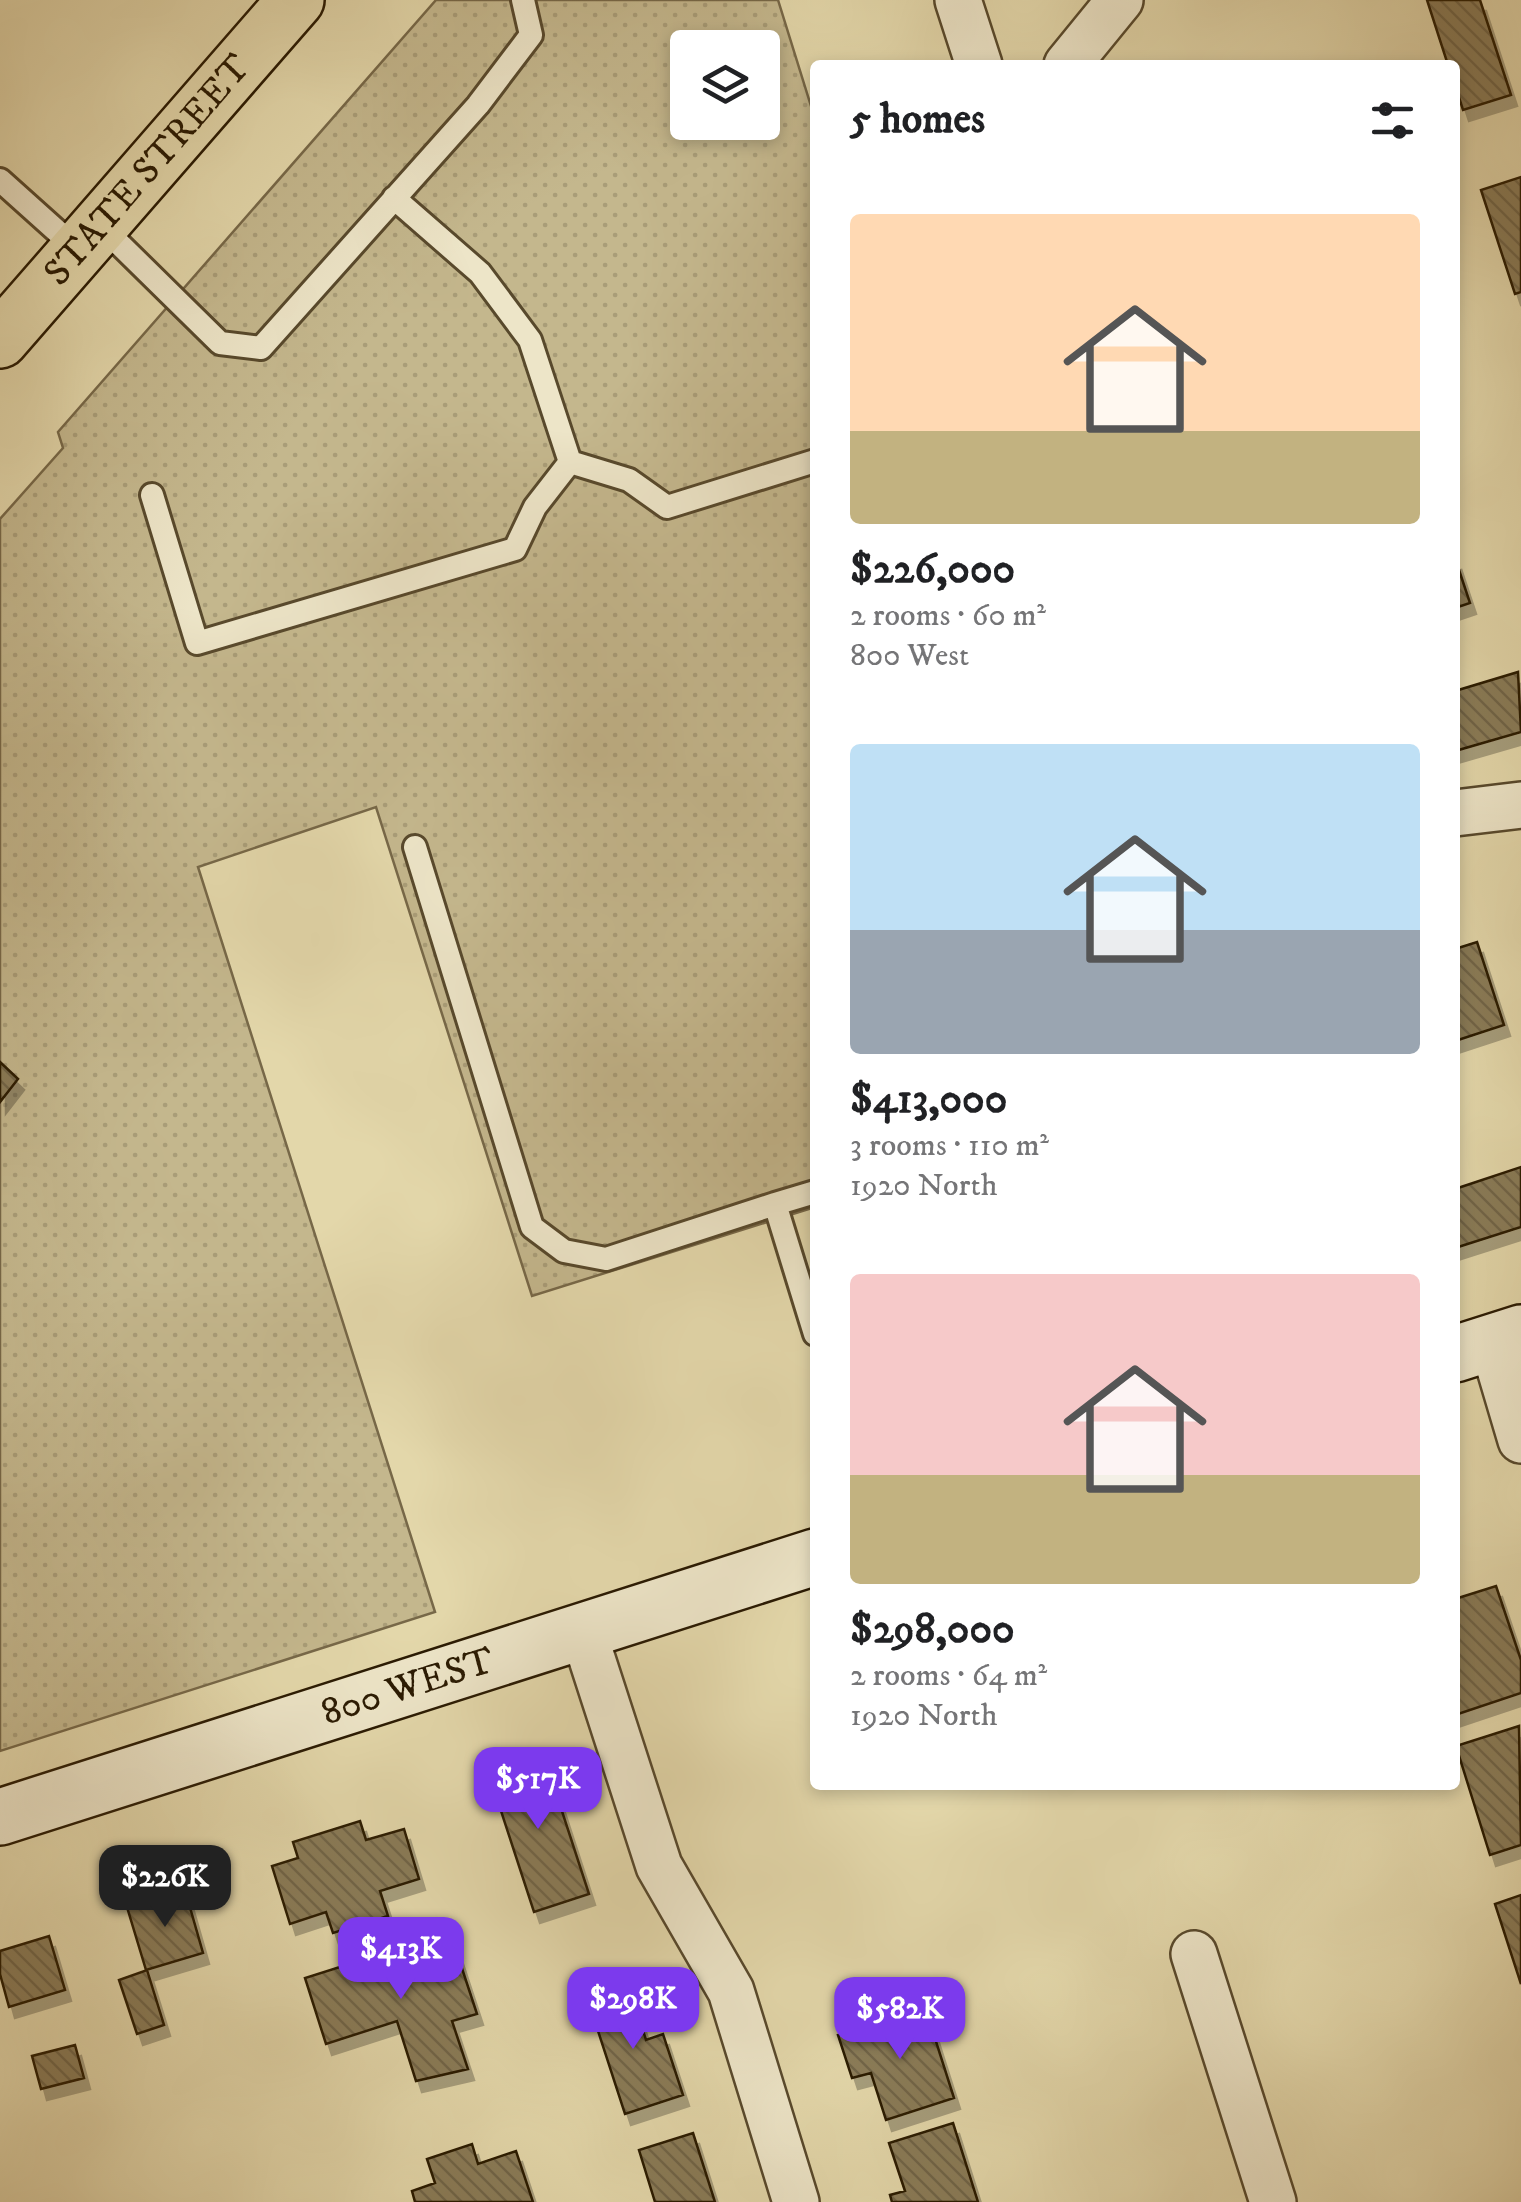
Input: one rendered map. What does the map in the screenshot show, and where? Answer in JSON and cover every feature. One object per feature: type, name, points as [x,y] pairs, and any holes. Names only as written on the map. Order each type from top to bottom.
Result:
[{"type":"main road","name":"STATE STREET","points":[[0,340],[296,0]]},
{"type":"street","points":[[958,0],[977,60]]},
{"type":"street","points":[[1072,60],[1120,0]]},
{"type":"street","points":[[1460,813],[1521,804]]},
{"type":"street","points":[[1489,1343],[1521,1440]]},
{"type":"street","name":"800 WEST","points":[[0,1817],[810,1560]]},
{"type":"street","points":[[583,1631],[658,1866],[731,1991],[796,2202]]},
{"type":"street","points":[[1194,1954],[1273,2202]]},
{"type":"lane","points":[[0,180],[89,238],[220,342],[261,348],[478,105],[531,35],[523,0]]},
{"type":"lane","points":[[394,198],[480,273],[530,340],[570,462]]},
{"type":"lane","points":[[570,462],[629,480],[667,506],[810,463]]},
{"type":"lane","points":[[152,496],[198,643],[515,549],[534,508],[570,462]]},
{"type":"lane","points":[[415,847],[532,1227],[564,1251],[606,1258],[810,1194]]},
{"type":"lane","points":[[775,1204],[810,1318]]},
{"type":"shaded area","points":[[436,0],[778,0],[810,103],[810,1209],[532,1296],[376,807],[198,867],[435,1612],[0,1751],[0,519],[63,448],[58,432]]},
{"type":"building","points":[[1427,0],[1480,0],[1511,95],[1463,110],[1460,60],[1446,60]]},
{"type":"building","points":[[1521,177],[1521,292],[1515,294],[1481,190]]},
{"type":"building","points":[[1460,573],[1470,603],[1460,606]]},
{"type":"building","points":[[1518,672],[1521,732],[1460,750],[1460,689]]},
{"type":"building","points":[[1477,942],[1504,1025],[1460,1039],[1460,947]]},
{"type":"building","points":[[0,1062],[18,1079],[0,1102]]},
{"type":"building","points":[[1521,1167],[1521,1227],[1460,1246],[1460,1187]]},
{"type":"building","points":[[1496,1586],[1521,1660],[1521,1693],[1460,1713],[1460,1597]]},
{"type":"building","points":[[1519,1726],[1521,1845],[1490,1855],[1460,1759],[1460,1745]]},
{"type":"building","points":[[543,1753],[589,1894],[534,1912],[488,1771]]},
{"type":"building","points":[[360,1821],[366,1840],[404,1829],[419,1879],[380,1891],[388,1916],[333,1933],[326,1912],[290,1924],[272,1866],[298,1858],[293,1842]]},
{"type":"building","points":[[185,1890],[203,1953],[146,1970],[127,1907]]},
{"type":"building","points":[[1521,1895],[1521,1984],[1495,1904]]},
{"type":"building","points":[[450,1932],[477,2014],[452,2021],[468,2069],[416,2081],[397,2021],[326,2044],[305,1978]]},
{"type":"building","points":[[49,1936],[65,1990],[9,2007],[0,1974],[0,1951]]},
{"type":"building","points":[[147,1970],[164,2025],[137,2034],[119,1980]]},
{"type":"building","points":[[628,1984],[646,2040],[663,2034],[683,2095],[625,2114],[587,1997]]},
{"type":"building","points":[[925,2007],[954,2098],[886,2120],[871,2073],[852,2078],[838,2035]]},
{"type":"building","points":[[75,2045],[84,2078],[41,2089],[32,2056]]},
{"type":"building","points":[[953,2123],[978,2202],[892,2202],[890,2195],[905,2191],[889,2143]]},
{"type":"building","points":[[693,2133],[715,2202],[655,2202],[639,2150]]},
{"type":"building","points":[[472,2144],[478,2164],[516,2151],[533,2202],[415,2202],[412,2191],[435,2183],[427,2159]]}]
